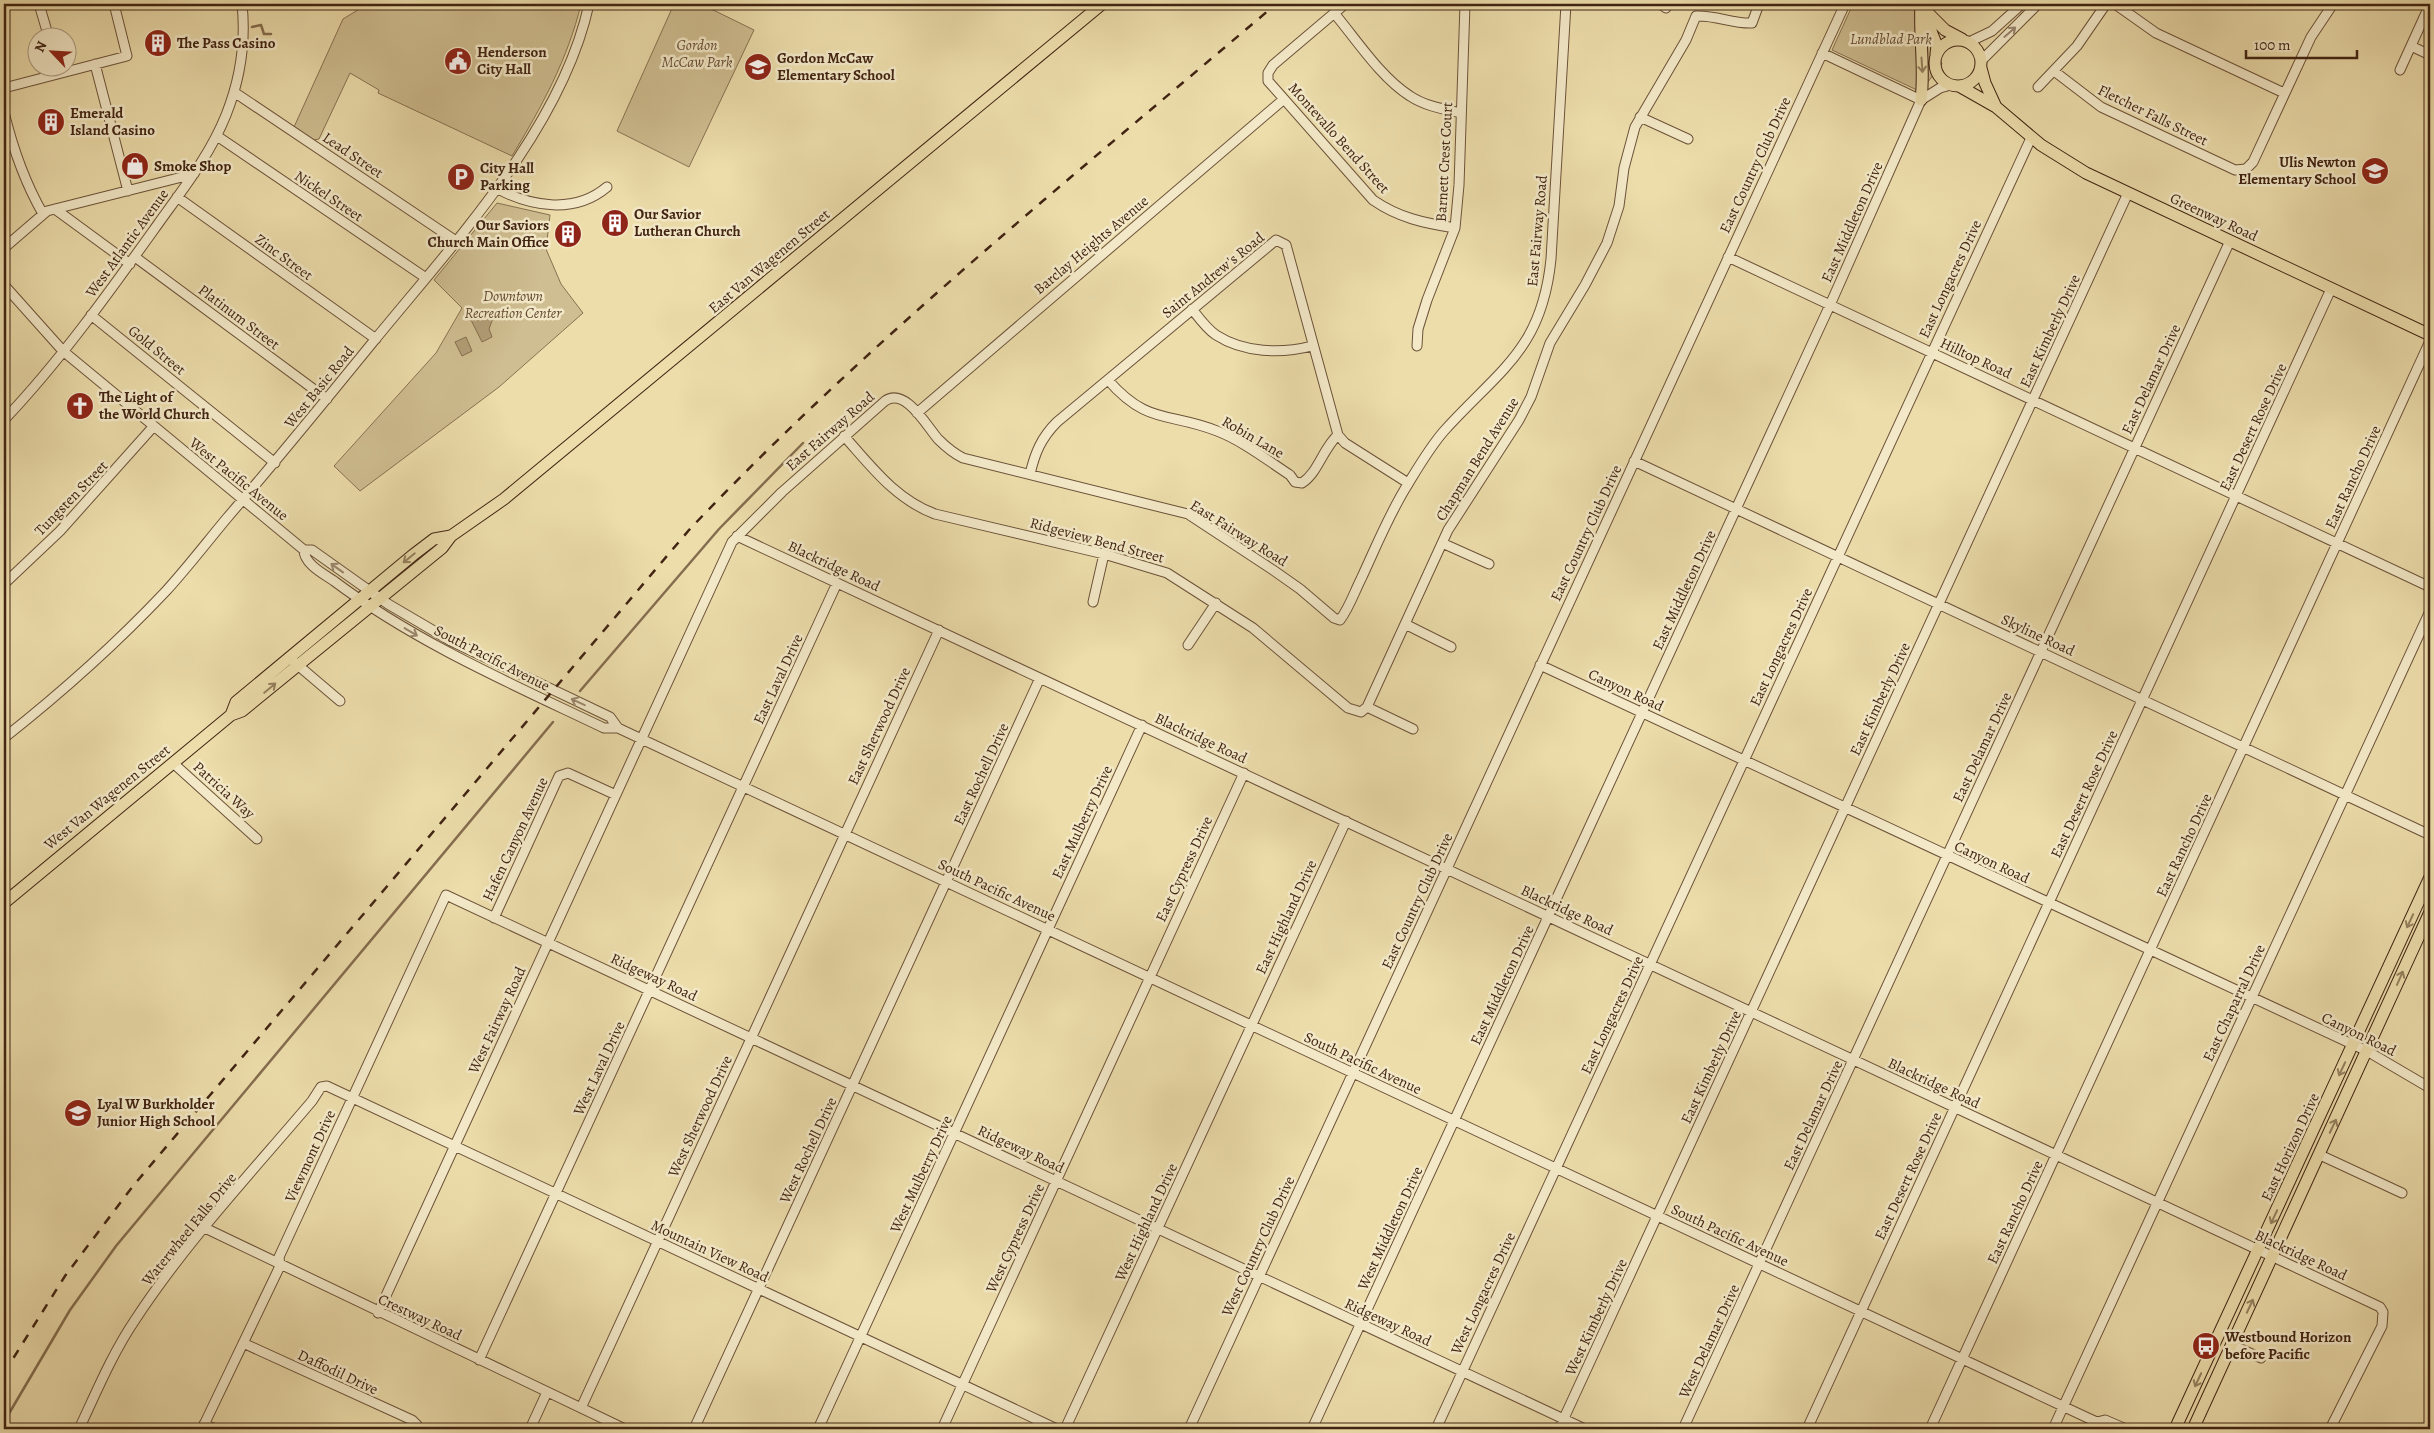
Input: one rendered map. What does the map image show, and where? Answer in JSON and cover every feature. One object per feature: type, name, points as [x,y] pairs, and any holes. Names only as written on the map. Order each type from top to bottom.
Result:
[{"type":"main road","name":"East Van Wagenen Street","points":[[369,599],[434,539],[451,536],[504,499],[1102,4]]},
{"type":"main road","points":[[1923,7],[1945,30],[1966,40],[1980,53],[1982,64],[1973,81],[1955,86],[1939,76],[1936,69],[1937,46],[1923,7]]},
{"type":"main road","points":[[1921,100],[1923,82],[1919,30],[1923,7]]},
{"type":"main road","points":[[1936,54],[1946,42],[1966,40]]},
{"type":"main road","name":"Greenway Road","points":[[1982,64],[1985,83],[1996,107]]},
{"type":"main road","name":"Greenway Road","points":[[1955,86],[1996,107],[2031,138],[2069,164],[2430,335]]},
{"type":"main road","name":"West Van Wagenen Street","points":[[4,903],[230,715],[242,711],[294,661],[369,599]]},
{"type":"main road","name":"East Horizon Drive","points":[[2175,1429],[2430,877]]},
{"type":"main road","points":[[2422,930],[2423,915],[2430,895]]},
{"type":"main road","name":"East Horizon Drive","points":[[2193,1429],[2430,912]]},
{"type":"street","points":[[40,4],[46,28]]},
{"type":"street","points":[[78,67],[127,56],[114,4]]},
{"type":"street","name":"West Atlantic Avenue","points":[[4,420],[63,351],[132,261],[194,174],[217,136],[234,92],[242,48],[242,4]]},
{"type":"street","name":"West Basic Road","points":[[4,738],[100,656],[159,597],[327,400],[456,241],[519,158],[552,99],[571,59],[589,4]]},
{"type":"street","points":[[1345,4],[1334,13],[1400,89],[1410,97],[1429,106],[1461,113]]},
{"type":"street","name":"Barnett Crest Court","points":[[1416,346],[1416,339],[1427,300],[1455,228],[1465,4]]},
{"type":"street","name":"East Fairway Road","points":[[642,739],[732,542],[844,436],[891,397],[905,401],[937,438],[956,454],[1188,514],[1300,589],[1334,618],[1340,620],[1408,483],[1444,432],[1517,356],[1531,334],[1540,311],[1548,285],[1551,259],[1566,4]]},
{"type":"street","name":"Chapman Bend Avenue","points":[[1364,709],[1442,543],[1519,420],[1531,397],[1550,343],[1585,285],[1607,243],[1619,206],[1630,144],[1640,117],[1663,82],[1686,40],[1696,16],[1715,16],[1740,24],[1752,23],[1759,4]]},
{"type":"street","name":"East Country Club Drive","points":[[1353,1073],[1845,4]]},
{"type":"street","points":[[1966,40],[1992,31],[2022,4]]},
{"type":"street","points":[[1982,64],[2038,4]]},
{"type":"street","points":[[2038,87],[2077,46],[2106,4]]},
{"type":"street","points":[[2115,4],[2156,33],[2284,93],[2311,36],[2333,4]]},
{"type":"street","points":[[2400,70],[2430,4]]},
{"type":"street","name":"Montevallo Bend Street","points":[[1334,13],[1273,65],[1268,73],[1268,82],[1373,200],[1389,211],[1410,220],[1455,228]]},
{"type":"street","points":[[2411,46],[2430,55]]},
{"type":"street","points":[[1822,53],[1921,100],[1940,88],[1955,86]]},
{"type":"street","points":[[95,64],[128,190]]},
{"type":"street","name":"Fletcher Falls Street","points":[[2054,71],[2101,107],[2235,170],[2246,169],[2253,162],[2284,93]]},
{"type":"street","points":[[4,88],[33,78]]},
{"type":"street","name":"Lead Street","points":[[234,92],[456,241]]},
{"type":"street","name":"Barclay Heights Avenue","points":[[917,413],[1284,99]]},
{"type":"street","name":"East Middleton Drive","points":[[1454,1120],[1830,305],[1921,100]]},
{"type":"street","points":[[4,112],[16,161],[28,188],[43,214]]},
{"type":"street","points":[[1640,117],[1688,139]]},
{"type":"street","name":"Nickel Street","points":[[217,136],[426,278]]},
{"type":"street","name":"East Longacres Drive","points":[[1556,1168],[2031,138]]},
{"type":"street","points":[[4,248],[43,214],[55,209],[194,174]]},
{"type":"street","points":[[498,188],[516,198],[534,204],[554,206],[586,198],[607,187]]},
{"type":"street","name":"East Kimberly Drive","points":[[1658,1216],[2128,193]]},
{"type":"street","name":"Zinc Street","points":[[177,198],[376,339]]},
{"type":"street","name":"Platinum Street","points":[[55,209],[132,261],[327,400]]},
{"type":"street","name":"Saint Andrew's Road","points":[[1030,474],[1035,454],[1044,435],[1276,240],[1282,241],[1286,245],[1338,436]]},
{"type":"street","name":"East Delamar Drive","points":[[1759,1264],[2230,241]]},
{"type":"street","name":"Hilltop Road","points":[[1728,257],[2430,587]]},
{"type":"street","name":"West Pacific Avenue","points":[[4,286],[63,351],[304,550],[312,550],[369,599]]},
{"type":"street","name":"East Desert Rose Drive","points":[[1807,1429],[2331,289]]},
{"type":"street","points":[[1192,310],[1216,335],[1240,345],[1281,352],[1312,346]]},
{"type":"street","name":"Gold Street","points":[[91,315],[275,462]]},
{"type":"street","name":"East Rancho Drive","points":[[1930,1429],[2430,341]]},
{"type":"street","name":"Robin Lane","points":[[1108,380],[1136,407],[1151,414],[1219,431],[1282,470],[1295,482],[1302,483],[1309,479],[1332,441],[1338,436]]},
{"type":"street","name":"Tungsten Street","points":[[4,584],[60,531],[153,426]]},
{"type":"street","name":"Ridgeview Bend Street","points":[[844,436],[901,497],[917,507],[935,514],[1104,554],[1167,574],[1216,603],[1260,634],[1348,708],[1364,709],[1413,729]]},
{"type":"street","points":[[1338,436],[1345,443],[1408,483]]},
{"type":"street","name":"Skyline Road","points":[[1634,461],[2430,835]]},
{"type":"street","name":"Blackridge Road","points":[[737,536],[2374,1304],[2384,1312],[2382,1326],[2330,1429]]},
{"type":"street","points":[[1442,543],[1489,564]]},
{"type":"street","points":[[1093,602],[1104,554]]},
{"type":"street","name":"East Laval Drive","points":[[743,787],[837,583]]},
{"type":"street","name":"South Pacific Avenue","points":[[369,599],[472,652],[610,717],[618,728],[1861,1311],[2064,1407],[2099,1426],[2105,1420],[2126,1429]]},
{"type":"street","points":[[1188,645],[1216,603]]},
{"type":"street","name":"East Chaparral Drive","points":[[2054,1429],[2430,611]]},
{"type":"street","points":[[1405,624],[1452,647]]},
{"type":"street","name":"East Sherwood Drive","points":[[845,834],[939,630]]},
{"type":"street","points":[[294,661],[340,701]]},
{"type":"street","name":"Canyon Road","points":[[1540,665],[2251,999],[2367,1051],[2430,1088]]},
{"type":"street","name":"East Rochell Drive","points":[[946,882],[1040,678]]},
{"type":"street","name":"East Mulberry Drive","points":[[1048,930],[1142,725]]},
{"type":"street","name":"West Fairway Road","points":[[378,1313],[642,739]]},
{"type":"street","name":"Patricia Way","points":[[173,763],[257,839]]},
{"type":"street","name":"East Cypress Drive","points":[[1150,978],[1244,773]]},
{"type":"street","name":"Hafen Canyon Avenue","points":[[494,918],[558,779],[563,774],[572,775],[616,795]]},
{"type":"street","name":"West Laval Drive","points":[[479,1360],[743,787]]},
{"type":"street","name":"East Highland Drive","points":[[1251,1025],[1346,821]]},
{"type":"street","name":"West Sherwood Drive","points":[[581,1408],[845,834]]},
{"type":"street","name":"West Rochell Drive","points":[[694,1429],[946,882]]},
{"type":"street","name":"Ridgeway Road","points":[[446,895],[1584,1429]]},
{"type":"street","name":"Viewmont Drive","points":[[203,1427],[280,1266],[279,1257],[446,895]]},
{"type":"street","name":"West Mulberry Drive","points":[[818,1429],[1048,930]]},
{"type":"street","name":"West Cypress Drive","points":[[942,1429],[1150,978]]},
{"type":"street","name":"West Highland Drive","points":[[1066,1429],[1251,1025]]},
{"type":"street","name":"West Country Club Drive","points":[[1189,1429],[1353,1073]]},
{"type":"street","name":"Waterwheel Falls Drive","points":[[79,1429],[134,1320],[205,1228],[312,1101],[315,1093],[321,1087],[327,1086],[352,1098]]},
{"type":"street","name":"Mountain View Road","points":[[352,1098],[1057,1429]]},
{"type":"street","name":"West Middleton Drive","points":[[1312,1429],[1454,1120]]},
{"type":"street","points":[[2320,1155],[2402,1193]]},
{"type":"street","name":"West Longacres Drive","points":[[1436,1429],[1556,1168]]},
{"type":"street","name":"West Kimberly Drive","points":[[1559,1429],[1658,1216]]},
{"type":"street","name":"Crestway Road","points":[[205,1228],[378,1313],[626,1429]]},
{"type":"street","name":"West Delamar Drive","points":[[1683,1429],[1759,1264]]},
{"type":"street","name":"Daffodil Drive","points":[[243,1343],[412,1420],[417,1425],[417,1429]]},
{"type":"street","points":[[2232,1345],[2261,1358]]},
{"type":"street","points":[[530,1429],[547,1392]]},
{"type":"street","points":[[203,1427],[215,1429]]},
{"type":"green space","points":[[581,4],[561,64],[533,120],[512,156],[378,93],[379,90],[350,73],[319,139],[314,140],[294,127],[343,19],[361,8],[361,5]]},
{"type":"green space","name":"Gordon McCaw Park","points":[[674,4],[701,4],[754,30],[689,167],[617,131]]},
{"type":"green space","name":"Lundblad Park","points":[[1853,4],[1915,4],[1942,64],[1923,88],[1917,90],[1832,50]]},
{"type":"green space","name":"Downtown Recreation Center","points":[[497,203],[550,215],[546,249],[561,284],[583,313],[499,387],[360,491],[334,466],[436,353],[462,308],[434,280]]},
{"type":"shaded area","points":[[484,309],[489,311],[493,318],[489,329],[492,337],[482,342],[471,320],[472,317]]},
{"type":"shaded area","points":[[466,337],[472,351],[462,356],[455,342]]},
{"type":"waterway","points":[[252,27],[261,25],[264,34],[271,34]]},
{"type":"waterway","points":[[580,691],[719,529],[803,443]]},
{"type":"waterway","points":[[4,1422],[70,1310],[116,1246],[553,722]]},
{"type":"railway","points":[[4,1373],[65,1276],[133,1186],[689,530],[829,391],[902,324],[975,259],[1276,4]]},
{"type":"place","name":"The Pass Casino","points":[[158,43]]},
{"type":"place","name":"Henderson City Hall","points":[[458,61]]},
{"type":"place","name":"Gordon McCaw Elementary School","points":[[758,67]]},
{"type":"place","name":"Emerald Island Casino","points":[[51,122]]},
{"type":"place","name":"Smoke Shop","points":[[135,166]]},
{"type":"place","name":"Ulis Newton Elementary School","points":[[2375,171]]},
{"type":"place","name":"City Hall Parking","points":[[461,177]]},
{"type":"place","name":"Our Savior Lutheran Church","points":[[615,223]]},
{"type":"place","name":"Our Saviors Church Main Office","points":[[568,234]]},
{"type":"place","name":"The Light of the World Church","points":[[80,406]]},
{"type":"place","name":"Lyal W Burkholder Junior High School","points":[[78,1113]]},
{"type":"place","name":"Westbound Horizon before Pacific","points":[[2206,1346]]}]
